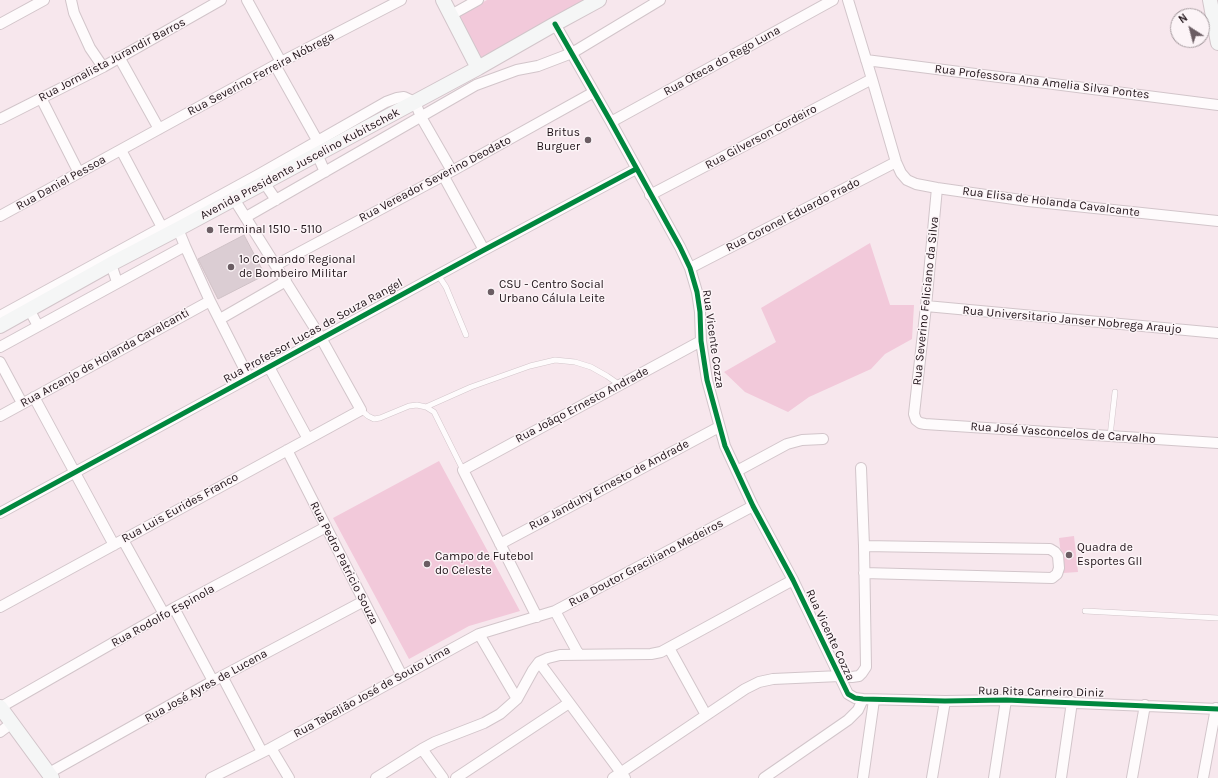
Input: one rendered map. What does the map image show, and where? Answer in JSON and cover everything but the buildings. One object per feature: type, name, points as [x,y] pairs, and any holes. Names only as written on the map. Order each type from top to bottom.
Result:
[{"type":"main road","points":[[443,0],[478,68]]},
{"type":"main road","name":"Avenida Presidente Juscelino Kubitschek","points":[[0,326],[91,270],[111,264],[169,230],[234,198],[262,178],[317,147],[338,136],[415,102],[600,0]]},
{"type":"main road","points":[[1210,0],[1218,43]]},
{"type":"main road","points":[[0,707],[48,776]]},
{"type":"street","points":[[0,24],[44,0]]},
{"type":"street","points":[[71,0],[74,14],[103,67]]},
{"type":"street","name":"Rua Jornalista Jurandir Barros","points":[[1,117],[103,67],[221,0]]},
{"type":"street","points":[[247,0],[317,147],[325,172]]},
{"type":"street","name":"Rua Severino Ferreira Nóbrega","points":[[121,150],[278,64],[401,0]]},
{"type":"street","points":[[451,15],[478,0]]},
{"type":"street","points":[[246,217],[476,85],[517,70],[538,66],[572,53],[660,0]]},
{"type":"street","name":"Rua Oteca do Rego Luna","points":[[612,122],[833,0]]},
{"type":"street","name":"Rua Elisa de Holanda Cavalcante","points":[[848,0],[896,162],[901,173],[907,180],[916,184],[937,188],[1028,201],[1218,221]]},
{"type":"street","name":"Rua Vicente Cozza","points":[[555,24],[612,122],[690,268],[697,292],[700,312],[701,341],[707,380],[725,446],[753,506],[793,580],[848,694],[855,698],[862,699]]},
{"type":"street","points":[[119,57],[158,129]]},
{"type":"street","name":"Rua Professora Ana Amelia Silva Pontes","points":[[866,60],[1218,104]]},
{"type":"street","name":"Rua Gilverson Cordeiro","points":[[650,195],[872,79]]},
{"type":"street","name":"Rua Vereador Severino Deodato","points":[[276,265],[448,173],[594,92]]},
{"type":"street","points":[[41,98],[79,173]]},
{"type":"street","points":[[415,102],[484,250]]},
{"type":"street","points":[[121,150],[169,230],[185,246],[210,301],[249,378]]},
{"type":"street","name":"Rua Daniel Pessoa","points":[[0,216],[121,150]]},
{"type":"street","name":"Rua Coronel Eduardo Prado","points":[[690,268],[896,162]]},
{"type":"street","name":"Rua Professor Lucas de Souza Rangel","points":[[0,513],[321,338],[636,169]]},
{"type":"street","points":[[0,316],[169,230],[262,178],[276,200]]},
{"type":"street","name":"Rua Severino Feliciano da Silva","points":[[914,414],[937,188]]},
{"type":"street","points":[[234,198],[321,338],[361,410]]},
{"type":"street","points":[[0,347],[185,246]]},
{"type":"street","points":[[111,264],[117,282]]},
{"type":"street","points":[[220,319],[286,282]]},
{"type":"street","name":"Rua Arcanjo de Holanda Cavalcanti","points":[[0,416],[210,301]]},
{"type":"street","name":"Rua Universitario Janser Nobrega Araujo","points":[[926,306],[1218,333]]},
{"type":"street","points":[[29,309],[38,326]]},
{"type":"street","name":"Rua Joãqo Ernesto Andrade","points":[[462,470],[701,341]]},
{"type":"street","points":[[0,362],[22,403]]},
{"type":"street","points":[[268,367],[308,439]]},
{"type":"street","points":[[34,397],[114,545]]},
{"type":"street","name":"Rua Luis Eurides Franco","points":[[0,607],[361,410]]},
{"type":"street","name":"Rua José Vasconcelos de Carvalho","points":[[914,414],[916,420],[925,424],[1218,443]]},
{"type":"street","name":"Rua Janduhy Ernesto de Andrade","points":[[500,544],[719,427]]},
{"type":"street","points":[[737,471],[787,444],[802,440],[823,439]]},
{"type":"street","name":"Rua Pedro Patricio Souza","points":[[287,450],[402,676]]},
{"type":"street","points":[[540,662],[620,776],[706,715],[745,689],[759,682],[774,678],[859,676],[866,666],[861,468]]},
{"type":"street","points":[[462,470],[537,617]]},
{"type":"street","name":"Rua Doutor Graciliano Medeiros","points":[[537,617],[555,611],[753,506]]},
{"type":"street","name":"Rua Rodolfo Espinola","points":[[0,707],[174,608],[326,527]]},
{"type":"street","points":[[123,540],[164,614]]},
{"type":"street","points":[[864,546],[1050,549],[1058,556],[1059,568],[1057,574],[1052,578],[864,573]]},
{"type":"street","points":[[376,778],[435,742],[484,723],[500,714],[517,699],[532,670],[540,662],[548,658],[560,655],[651,654],[661,652],[793,580]]},
{"type":"street","name":"Rua José Ayres de Lucena","points":[[48,776],[222,676],[364,601]]},
{"type":"street","points":[[174,608],[213,681]]},
{"type":"street","points":[[555,611],[579,655]]},
{"type":"street","name":"Rua Tabelião José de Souto Lima","points":[[211,778],[266,750],[479,634],[537,617]]},
{"type":"street","points":[[479,634],[517,699]]},
{"type":"street","points":[[669,648],[706,715]]},
{"type":"street","points":[[222,676],[266,750],[289,778]]},
{"type":"street","points":[[764,778],[848,720],[858,710],[862,699]]},
{"type":"street","name":"Rua Rita Carneiro Diniz","points":[[862,699],[945,701],[1006,700],[1217,708],[1203,778]]},
{"type":"street","points":[[863,778],[874,700]]},
{"type":"street","name":"Rua Rita Carneiro Diniz","points":[[994,778],[1006,700]]},
{"type":"street","points":[[932,778],[945,701]]},
{"type":"street","name":"Rua Rita Carneiro Diniz","points":[[1061,778],[1072,702]]},
{"type":"street","points":[[456,778],[569,703]]},
{"type":"street","points":[[1132,778],[1145,706]]},
{"type":"street","points":[[0,732],[12,723]]},
{"type":"street","points":[[422,749],[442,778]]},
{"type":"lane","points":[[438,275],[446,287],[466,334]]},
{"type":"lane","points":[[426,407],[470,387],[530,366],[555,360],[575,362],[590,367],[620,385]]},
{"type":"lane","points":[[1110,436],[1115,392]]},
{"type":"lane","points":[[361,410],[374,419],[409,406],[417,405],[426,407],[434,412],[462,470]]},
{"type":"lane","points":[[1085,611],[1218,618]]},
{"type":"shaded area","points":[[487,0],[589,0],[480,58],[456,17]]},
{"type":"shaded area","points":[[870,243],[890,305],[914,305],[912,339],[885,354],[871,369],[809,397],[788,412],[745,392],[724,372],[776,342],[761,308]]},
{"type":"shaded area","name":"Campo de Futebol do Celeste","points":[[439,461],[520,611],[469,626],[409,659],[333,518]]},
{"type":"shaded area","name":"Quadra de Esportes GII","points":[[1074,536],[1078,572],[1063,573],[1059,538]]},
{"type":"cycle path","points":[[555,24],[611,122],[690,268],[697,292],[700,312],[701,341],[707,380],[725,446],[753,506],[793,580],[848,694],[855,698],[863,699],[945,701],[1006,700],[1218,709]]},
{"type":"cycle path","points":[[0,513],[636,169]]},
{"type":"place","name":"Britus Burguer","points":[[588,140]]},
{"type":"place","name":"Terminal 1510 - 5110","points":[[210,230]]},
{"type":"place","name":"1º Comando Regional de Bombeiro Militar","points":[[231,267]]},
{"type":"place","name":"CSU - Centro Social Urbano Cálula Leite","points":[[491,292]]},
{"type":"place","name":"Quadra de Esportes GII","points":[[1069,555]]},
{"type":"place","name":"Campo de Futebol do Celeste","points":[[427,564]]}]
